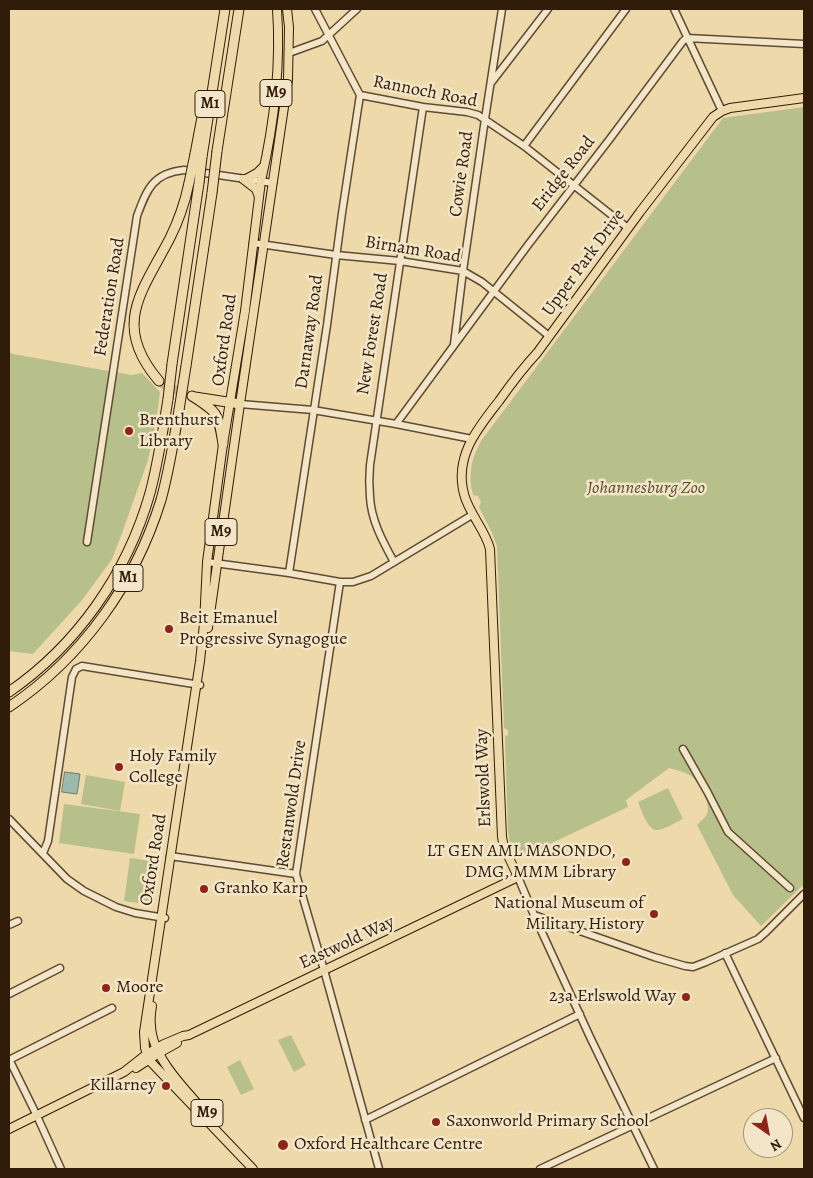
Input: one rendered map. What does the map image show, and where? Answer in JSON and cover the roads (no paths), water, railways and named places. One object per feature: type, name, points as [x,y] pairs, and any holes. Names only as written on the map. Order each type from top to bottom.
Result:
[{"type":"highway","name":"M1","points":[[9,692],[34,673],[73,636],[101,599],[119,569],[140,523],[157,462],[168,400],[194,183],[225,9]]},
{"type":"highway","name":"M1","points":[[9,707],[49,676],[76,650],[108,610],[143,549],[161,498],[179,410],[239,9]]},
{"type":"highway","points":[[159,382],[149,370],[140,352],[134,321],[136,308],[141,291],[170,237],[194,183]]},
{"type":"highway","points":[[224,444],[217,415],[210,408],[190,396],[235,403]]},
{"type":"main road","name":"Oxford Road","points":[[259,1169],[192,1097],[168,1068],[158,1050],[152,1032],[151,1019],[163,918],[217,563],[253,243],[276,91],[279,53],[278,9]]},
{"type":"main road","name":"Oxford Road","points":[[198,684],[204,624],[207,562],[224,444],[235,403],[264,244],[288,80],[287,9]]},
{"type":"main road","points":[[722,111],[804,98]]},
{"type":"main road","name":"Upper Park Drive","points":[[472,515],[464,496],[461,475],[463,461],[472,438],[696,138],[713,117],[722,111]]},
{"type":"main road","points":[[259,197],[256,189],[244,179],[257,173],[265,164]]},
{"type":"main road","name":"Erlswold Way","points":[[472,515],[490,549],[502,837],[504,847],[518,877]]},
{"type":"main road","name":"Eastwold Way","points":[[9,1130],[124,1072],[136,1068],[158,1050],[184,1036],[518,877]]},
{"type":"main road","name":"Oxford Road","points":[[148,1057],[144,1042],[144,1028],[163,918]]},
{"type":"main road","name":"M9","points":[[148,1057],[253,1169]]},
{"type":"street","points":[[315,9],[360,95]]},
{"type":"street","points":[[289,53],[322,41],[358,9]]},
{"type":"street","name":"Cowie Road","points":[[454,345],[502,9]]},
{"type":"street","points":[[490,84],[548,9]]},
{"type":"street","points":[[524,146],[626,9]]},
{"type":"street","points":[[674,9],[722,111]]},
{"type":"street","points":[[687,38],[804,44]]},
{"type":"street","name":"Eridge Road","points":[[396,424],[682,41],[687,38]]},
{"type":"street","name":"Rannoch Road","points":[[360,95],[478,115],[524,146],[628,228]]},
{"type":"street","name":"Darnaway Road","points":[[289,573],[360,95]]},
{"type":"street","name":"New Forest Road","points":[[394,562],[378,530],[372,511],[370,465],[423,107]]},
{"type":"street","name":"Federation Road","points":[[87,542],[137,216],[147,191],[164,175],[179,170],[273,183]]},
{"type":"street","name":"Birnam Road","points":[[253,243],[400,261],[463,272],[482,282],[549,336]]},
{"type":"street","points":[[235,403],[314,410],[472,438]]},
{"type":"street","points":[[207,562],[340,582],[353,582],[364,579],[472,515]]},
{"type":"street","name":"Restanwold Drive","points":[[340,582],[296,874],[379,1169]]},
{"type":"street","points":[[43,853],[48,841],[72,677],[76,669],[82,666],[198,684]]},
{"type":"street","points":[[683,749],[728,832],[790,888]]},
{"type":"street","points":[[9,819],[67,879],[84,891],[99,900],[123,910],[163,918]]},
{"type":"street","points":[[172,856],[296,874]]},
{"type":"street","name":"Erlswold Way","points":[[518,877],[580,1014],[654,1169]]},
{"type":"street","points":[[534,915],[654,957],[685,966],[696,966],[762,936],[804,894]]},
{"type":"street","points":[[9,925],[18,921]]},
{"type":"street","points":[[725,953],[804,1118]]},
{"type":"street","points":[[9,994],[60,968]]},
{"type":"street","points":[[61,1169],[9,1059],[112,1008]]},
{"type":"street","points":[[364,1120],[580,1014]]},
{"type":"street","points":[[540,1169],[776,1058]]},
{"type":"tunnel","points":[[159,381],[188,395]]},
{"type":"place","name":"Brenthurst Library","points":[[129,431]]},
{"type":"place","name":"Beit Emanuel Progressive Synagogue","points":[[169,629]]},
{"type":"place","name":"Holy Family College","points":[[119,767]]},
{"type":"place","name":"LT GEN AML MASONDO, DMG, MMM Library","points":[[626,862]]},
{"type":"place","name":"Granko Karp","points":[[204,889]]},
{"type":"place","name":"National Museum of Military History","points":[[654,914]]},
{"type":"place","name":"Moore","points":[[106,988]]},
{"type":"place","name":"23a Erlswold Way","points":[[686,997]]},
{"type":"place","name":"Killarney","points":[[166,1086]]},
{"type":"place","name":"Saxonworld Primary School","points":[[436,1122]]},
{"type":"place","name":"Oxford Healthcare Centre","points":[[283,1145]]},
{"type":"park label","name":"Johannesburg Zoo","points":[[646,489]]}]
